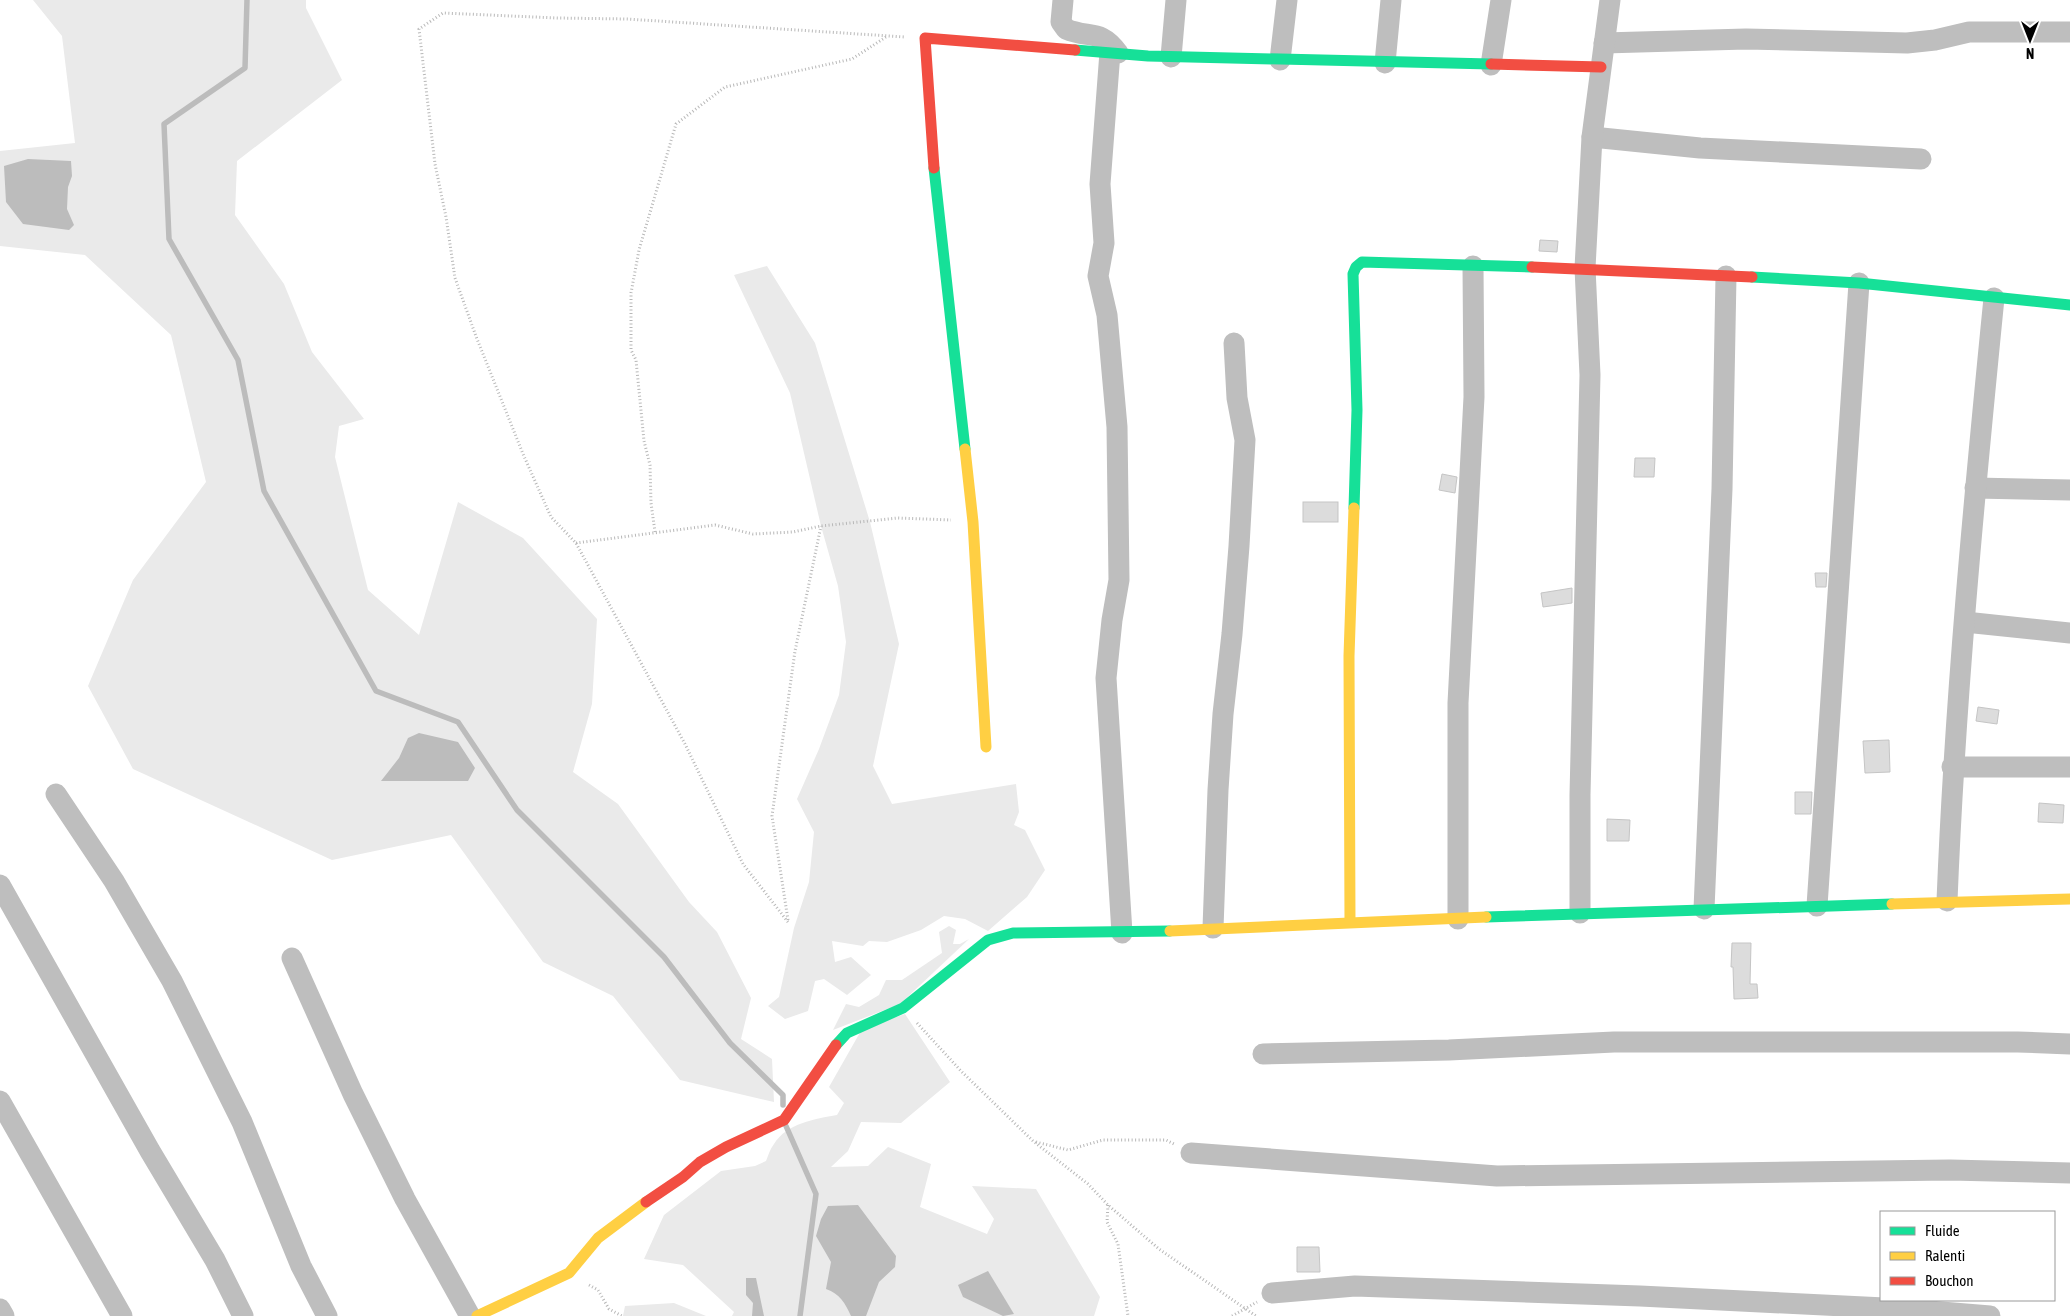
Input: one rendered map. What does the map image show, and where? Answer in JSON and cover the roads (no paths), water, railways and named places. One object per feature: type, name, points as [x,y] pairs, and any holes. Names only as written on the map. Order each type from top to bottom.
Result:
[{"type":"street","points":[[1063,0],[1061,22],[1066,29],[1104,38],[1110,42],[1114,52],[1100,184],[1104,243],[1098,276],[1107,315],[1117,427],[1120,573],[1112,620],[1106,678],[1122,933]]},
{"type":"street","points":[[1171,57],[1176,0]]},
{"type":"street","points":[[1280,60],[1286,0]]},
{"type":"street","points":[[1385,63],[1391,0]]},
{"type":"street","points":[[1491,65],[1500,0]]},
{"type":"street","points":[[1580,913],[1580,795],[1590,375],[1585,268],[1592,137],[1610,0]]},
{"type":"street","points":[[1604,43],[1746,39],[1907,43],[1936,40],[1969,32],[2070,32]]},
{"type":"street","points":[[986,747],[972,522],[936,176],[925,38],[1171,57],[1601,67]]},
{"type":"street","points":[[1592,137],[1700,148],[1921,159]]},
{"type":"street","points":[[1350,922],[1350,656],[1357,410],[1353,274],[1356,267],[1362,262],[1585,268],[1859,283],[2070,305]]},
{"type":"street","points":[[1458,919],[1458,703],[1474,397],[1473,266]]},
{"type":"street","points":[[1704,909],[1722,489],[1726,276]]},
{"type":"street","points":[[1817,906],[1859,283]]},
{"type":"street","points":[[1947,901],[1952,767],[1966,622],[1975,488],[1994,298]]},
{"type":"street","points":[[1213,928],[1219,771],[1239,546],[1245,440],[1237,398],[1234,343]]},
{"type":"street","points":[[1975,488],[2070,490]]},
{"type":"street","points":[[1966,622],[2070,633]]},
{"type":"street","points":[[1952,767],[2070,767]]},
{"type":"street","points":[[56,794],[114,881],[172,981],[242,1122],[301,1266],[327,1316]]},
{"type":"street","points":[[0,884],[150,1151],[215,1260],[243,1316]]},
{"type":"street","points":[[477,1316],[569,1273],[598,1238],[683,1177],[700,1162],[726,1147],[784,1120],[840,1039],[847,1033],[903,1008],[988,940],[1000,935],[1013,932],[1122,933],[1580,913],[2070,898]]},
{"type":"street","points":[[292,958],[353,1094],[400,1190],[470,1316]]},
{"type":"street","points":[[1263,1054],[1449,1050],[1614,1042],[2008,1042],[2070,1044]]},
{"type":"street","points":[[0,1101],[122,1316]]},
{"type":"street","points":[[1191,1153],[1497,1176],[1950,1170],[2070,1174]]},
{"type":"street","points":[[1272,1293],[1355,1286],[1640,1296],[1905,1313],[1990,1316]]},
{"type":"street","points":[[0,1309],[4,1316]]},
{"type":"waterway","points":[[247,0],[245,68],[164,124],[169,239],[238,360],[264,491],[376,691],[458,722],[517,810],[664,957],[730,1043],[783,1095],[783,1105]]},
{"type":"waterway","points":[[786,1126],[816,1194],[800,1316]]}]
